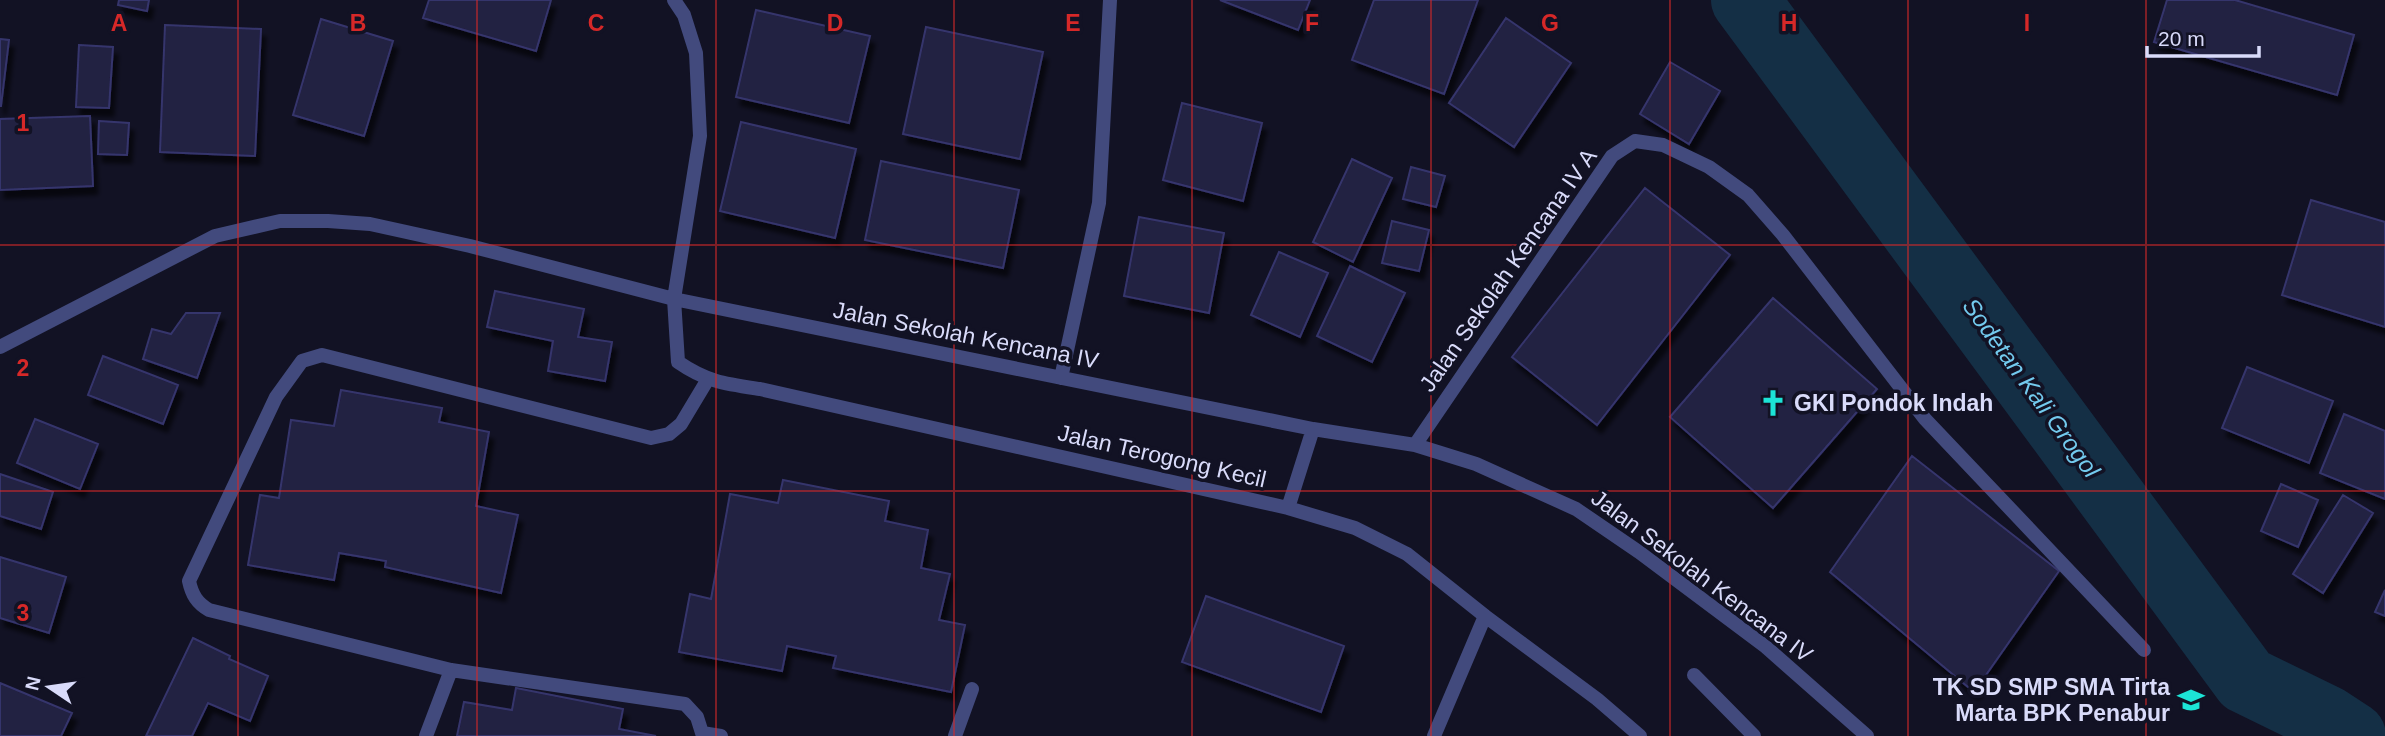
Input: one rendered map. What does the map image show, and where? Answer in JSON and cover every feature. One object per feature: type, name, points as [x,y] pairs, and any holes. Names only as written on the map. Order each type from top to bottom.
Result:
[{"type":"street","points":[[674,0],[684,15],[696,53],[700,136],[674,299]]},
{"type":"street","points":[[1062,378],[1099,203],[1110,0]]},
{"type":"street","name":"Jalan Sekolah Kencana IV A","points":[[1415,445],[1612,156],[1635,141],[1663,145],[1709,167],[1748,195],[1783,235],[1925,419],[2144,650]]},
{"type":"street","name":"Jalan Sekolah Kencana IV","points":[[0,347],[215,236],[280,220],[370,224],[470,246],[674,299],[1313,429],[1415,445],[1476,464],[1576,509],[1639,552],[1759,641],[1867,736]]},
{"type":"street","name":"Jalan Terogong Kecil","points":[[674,299],[678,362],[708,379],[1288,508],[1355,528],[1407,554],[1597,699],[1640,736]]},
{"type":"street","points":[[708,379],[681,424],[669,434],[651,438],[322,355],[302,362],[276,397],[189,581],[191,591],[200,605],[209,610],[451,670],[685,704],[696,717],[702,735],[721,736]]},
{"type":"street","points":[[1288,508],[1313,429]]},
{"type":"street","points":[[1434,736],[1485,615]]},
{"type":"street","points":[[426,736],[451,670]]},
{"type":"street","points":[[1694,675],[1754,736]]},
{"type":"street","points":[[955,736],[972,689]]},
{"type":"building","points":[[119,0],[149,0],[147,11],[118,5]]},
{"type":"building","points":[[429,0],[551,0],[536,51],[423,18]]},
{"type":"building","points":[[1220,0],[1310,0],[1298,30]]},
{"type":"building","points":[[1374,0],[1478,0],[1444,94],[1352,60]]},
{"type":"building","points":[[2167,0],[2235,0],[2354,35],[2337,95],[2154,42]]},
{"type":"building","points":[[756,10],[870,36],[849,123],[736,97]]},
{"type":"building","points":[[1506,18],[1571,63],[1514,147],[1449,103]]},
{"type":"building","points":[[321,19],[393,41],[364,136],[293,115]]},
{"type":"building","points":[[165,25],[261,29],[255,156],[160,152]]},
{"type":"building","points":[[926,27],[1043,52],[1020,159],[903,134]]},
{"type":"building","points":[[0,39],[9,40],[1,106],[0,106]]},
{"type":"building","points":[[79,45],[113,47],[109,108],[76,107]]},
{"type":"building","points":[[1670,62],[1720,91],[1689,144],[1640,114]]},
{"type":"building","points":[[1182,103],[1262,123],[1243,201],[1163,180]]},
{"type":"building","points":[[90,116],[93,186],[0,190],[0,119]]},
{"type":"building","points":[[99,121],[129,123],[127,155],[98,154]]},
{"type":"building","points":[[741,122],[856,149],[835,238],[720,211]]},
{"type":"building","points":[[1352,159],[1392,178],[1353,262],[1313,242]]},
{"type":"building","points":[[881,161],[1019,190],[1003,268],[865,240]]},
{"type":"building","points":[[1411,167],[1445,176],[1436,207],[1403,199]]},
{"type":"building","points":[[1645,188],[1730,255],[1597,425],[1512,357]]},
{"type":"building","points":[[2311,200],[2385,222],[2385,327],[2282,295]]},
{"type":"building","points":[[1139,217],[1224,233],[1209,313],[1124,296]]},
{"type":"building","points":[[1392,221],[1429,230],[1419,271],[1382,263]]},
{"type":"building","points":[[1279,252],[1328,273],[1300,337],[1251,315]]},
{"type":"building","points":[[1350,266],[1405,293],[1372,362],[1317,336]]},
{"type":"building","points":[[495,291],[584,309],[578,337],[612,342],[605,381],[548,371],[553,341],[487,327]]},
{"type":"building","name":"GKI Pondok Indah","points":[[1773,298],[1877,389],[1773,508],[1670,417]]},
{"type":"building","points":[[186,313],[220,313],[197,378],[143,359],[152,329],[171,334]]},
{"type":"building","points":[[103,356],[178,385],[163,424],[88,395]]},
{"type":"building","points":[[2247,367],[2333,401],[2309,463],[2222,428]]},
{"type":"building","points":[[341,390],[442,408],[439,422],[489,432],[476,506],[518,515],[501,593],[385,567],[386,561],[339,553],[334,580],[248,565],[260,495],[279,498],[291,420],[334,426]]},
{"type":"building","points":[[2344,414],[2385,431],[2385,499],[2320,473]]},
{"type":"building","points":[[35,419],[98,444],[80,489],[17,463]]},
{"type":"building","points":[[1912,456],[2059,571],[1974,692],[1830,572]]},
{"type":"building","points":[[0,474],[53,492],[41,529],[0,516]]},
{"type":"building","points":[[783,480],[889,501],[885,521],[928,530],[921,568],[950,574],[939,620],[965,625],[951,692],[833,668],[836,656],[787,646],[782,671],[679,652],[690,594],[711,599],[730,494],[778,503]]},
{"type":"building","points":[[2281,484],[2318,500],[2298,547],[2261,531]]},
{"type":"building","points":[[2343,495],[2373,513],[2323,593],[2293,574]]},
{"type":"building","points":[[0,557],[66,577],[49,633],[0,618]]},
{"type":"building","points":[[2385,590],[2385,616],[2375,612]]},
{"type":"building","points":[[1206,596],[1344,646],[1321,712],[1182,662]]},
{"type":"building","points":[[193,638],[230,656],[229,659],[268,676],[250,721],[208,703],[192,736],[146,736]]},
{"type":"building","points":[[0,683],[72,713],[61,736],[0,736]]},
{"type":"building","points":[[516,688],[623,709],[619,729],[656,736],[457,736],[464,702],[512,710]]},
{"type":"waterway","name":"Sodetan Kali Grogol","points":[[1745,0],[2246,680],[2326,719],[2352,736]]},
{"type":"place","name":"GKI Pondok Indah","points":[[1773,403]]},
{"type":"place","name":"TK SD SMP SMA Tirta Marta BPK Penabur","points":[[2191,700]]}]
